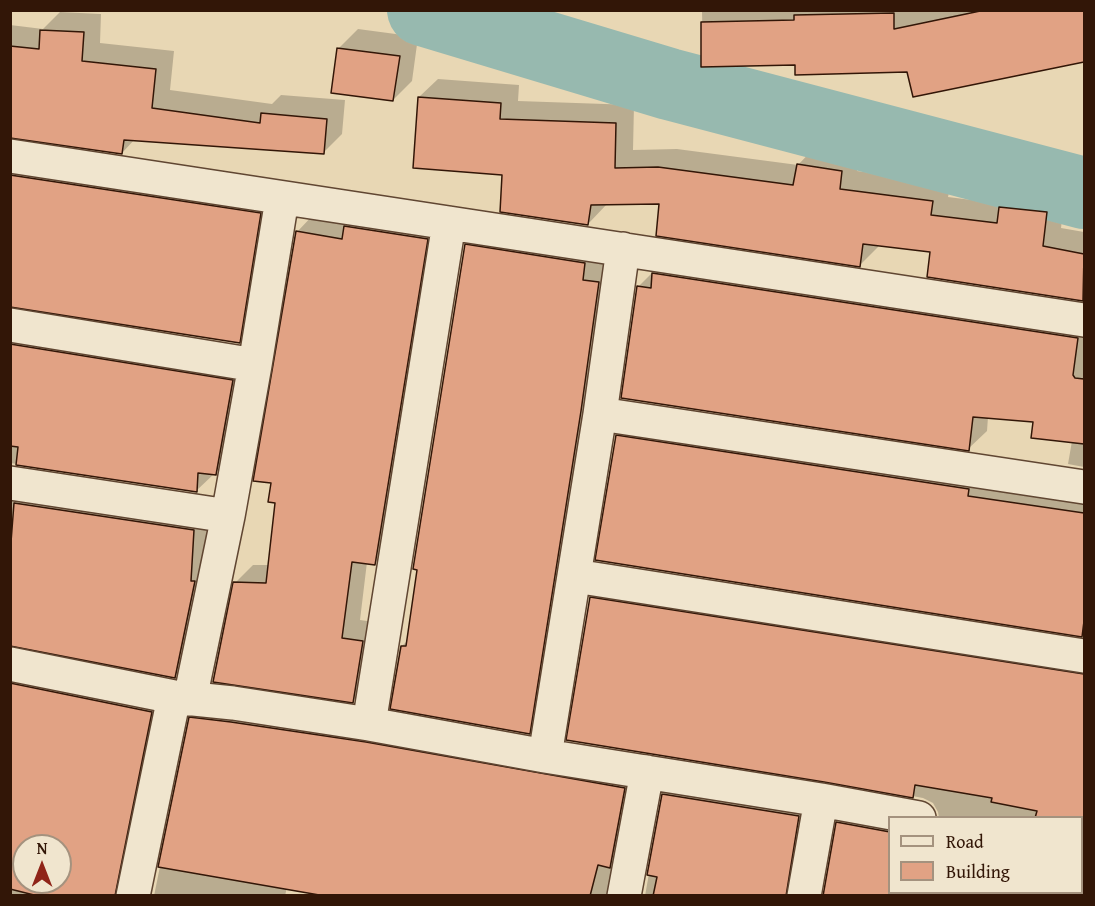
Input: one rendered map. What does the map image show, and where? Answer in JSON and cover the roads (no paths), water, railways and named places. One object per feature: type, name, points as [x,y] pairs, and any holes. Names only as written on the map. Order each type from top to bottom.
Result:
[{"type":"street","points":[[10,156],[1084,320]]},
{"type":"street","points":[[133,896],[228,516],[282,199]]},
{"type":"street","points":[[369,724],[449,223]]},
{"type":"street","points":[[544,756],[575,576],[623,249]]},
{"type":"street","points":[[10,325],[255,365]]},
{"type":"street","points":[[600,414],[1084,488]]},
{"type":"street","points":[[10,483],[228,516]]},
{"type":"street","points":[[575,576],[1084,656]]},
{"type":"street","points":[[10,664],[182,698],[369,724],[544,756],[908,816]]},
{"type":"street","points":[[624,896],[647,772]]},
{"type":"street","points":[[804,896],[821,800]]},
{"type":"waterway","points":[[423,10],[669,84],[1084,193]]}]
